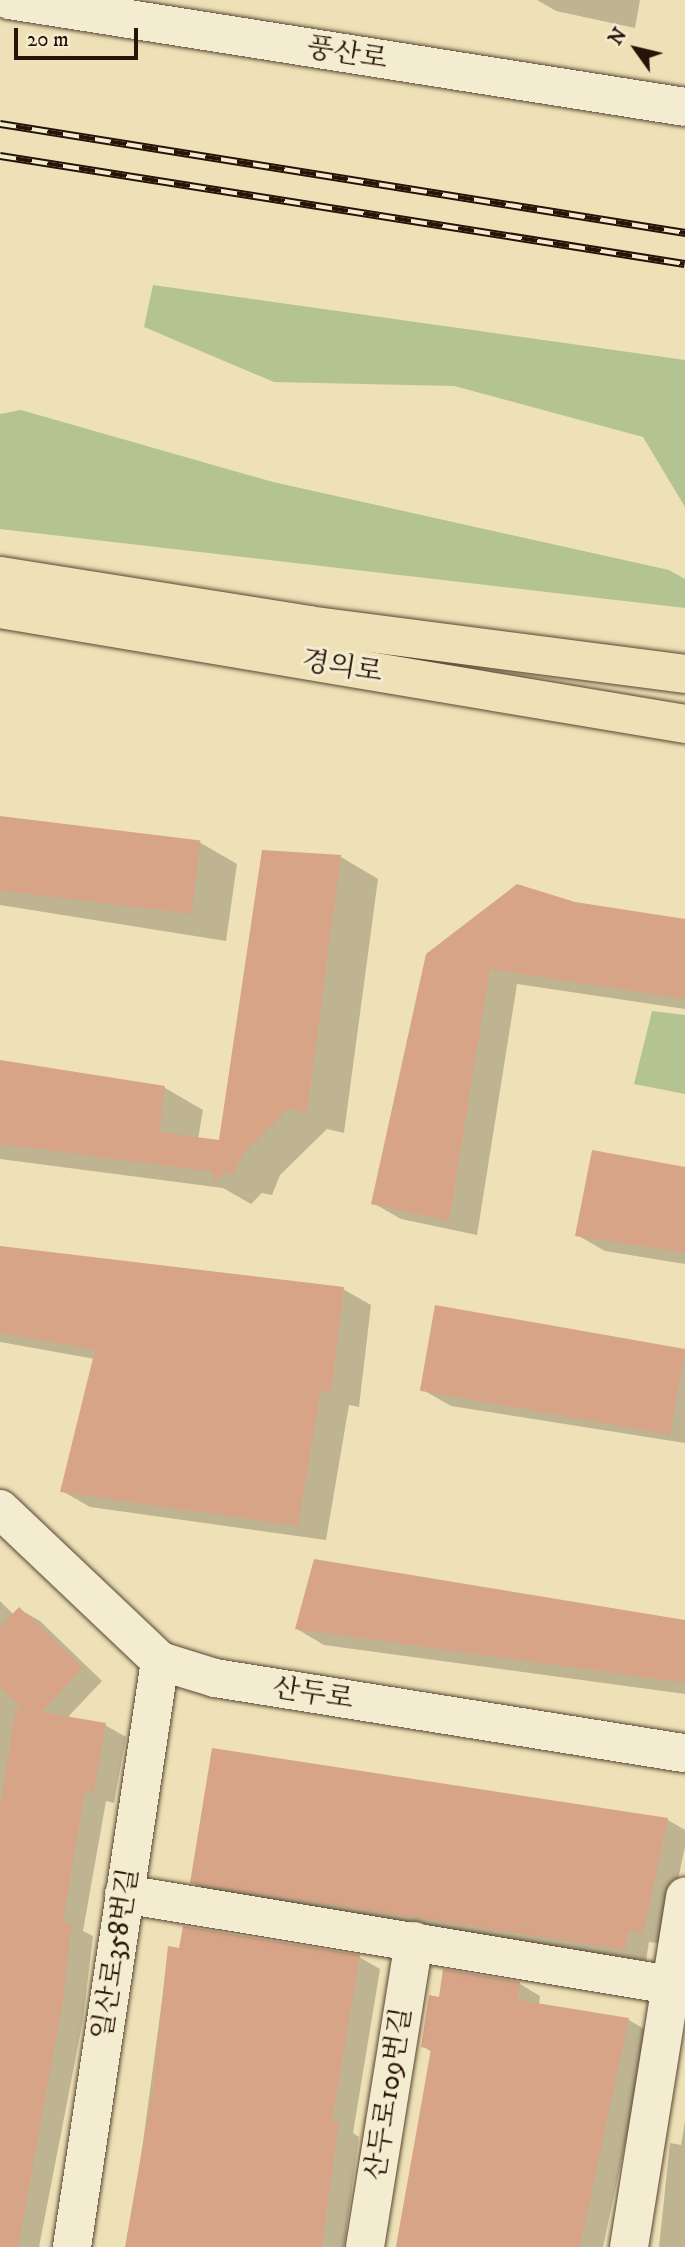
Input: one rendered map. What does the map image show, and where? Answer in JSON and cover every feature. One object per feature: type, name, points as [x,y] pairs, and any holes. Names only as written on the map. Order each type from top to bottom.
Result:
[{"type":"main road","name":"경의로","points":[[0,576],[308,625],[685,674]]},
{"type":"main road","name":"경의로","points":[[0,609],[685,724]]},
{"type":"street","name":"풍산로","points":[[9,0],[685,107]]},
{"type":"street","name":"산두로","points":[[0,1509],[160,1661],[215,1678],[685,1753]]},
{"type":"street","name":"일산로358번길","points":[[72,2247],[160,1661]]},
{"type":"street","points":[[124,1894],[670,1985]]},
{"type":"street","points":[[629,2247],[685,1896]]},
{"type":"street","name":"산두로109번길","points":[[365,2247],[414,1941]]},
{"type":"green space","points":[[153,285],[685,360],[685,507],[643,437],[454,386],[274,382],[144,327]]},
{"type":"green space","points":[[21,410],[273,482],[669,570],[685,579],[685,608],[0,529],[0,414]]},
{"type":"green space","points":[[652,1011],[685,1015],[685,1094],[634,1084]]},
{"type":"building","points":[[0,816],[200,841],[191,914],[0,891]]},
{"type":"building","points":[[262,850],[341,855],[307,1113],[289,1108],[243,1154],[234,1174],[224,1173],[212,1184],[214,1172],[0,1144],[0,1060],[165,1086],[159,1132],[219,1140]]},
{"type":"building","points":[[517,884],[575,902],[685,919],[685,999],[490,969],[449,1221],[371,1204],[426,954]]},
{"type":"building","points":[[592,1150],[685,1167],[685,1253],[575,1236]]},
{"type":"building","points":[[0,1246],[344,1287],[331,1392],[321,1390],[298,1526],[60,1492],[95,1350],[0,1333]]},
{"type":"building","points":[[435,1305],[685,1349],[670,1435],[420,1391]]},
{"type":"building","points":[[314,1559],[685,1620],[685,1683],[295,1629]]},
{"type":"building","points":[[19,1607],[83,1668],[41,1712],[106,1723],[94,1792],[85,1791],[63,1921],[72,1923],[62,2007],[18,2247],[0,2247],[0,1806],[16,1708],[23,1709],[0,1687],[0,1627]]},
{"type":"building","points":[[212,1748],[668,1818],[643,1934],[628,1931],[625,1950],[190,1883]]},
{"type":"building","points":[[183,1926],[360,1955],[332,2122],[339,2123],[322,2247],[125,2247],[153,2086],[168,1946],[179,1948]]},
{"type":"building","points":[[443,1969],[520,1982],[518,2000],[629,2018],[580,2247],[396,2247],[431,2049],[421,2047],[429,1995],[439,1997]]},
{"type":"railway","points":[[0,124],[685,233]]},
{"type":"railway","points":[[0,156],[685,264]]}]
